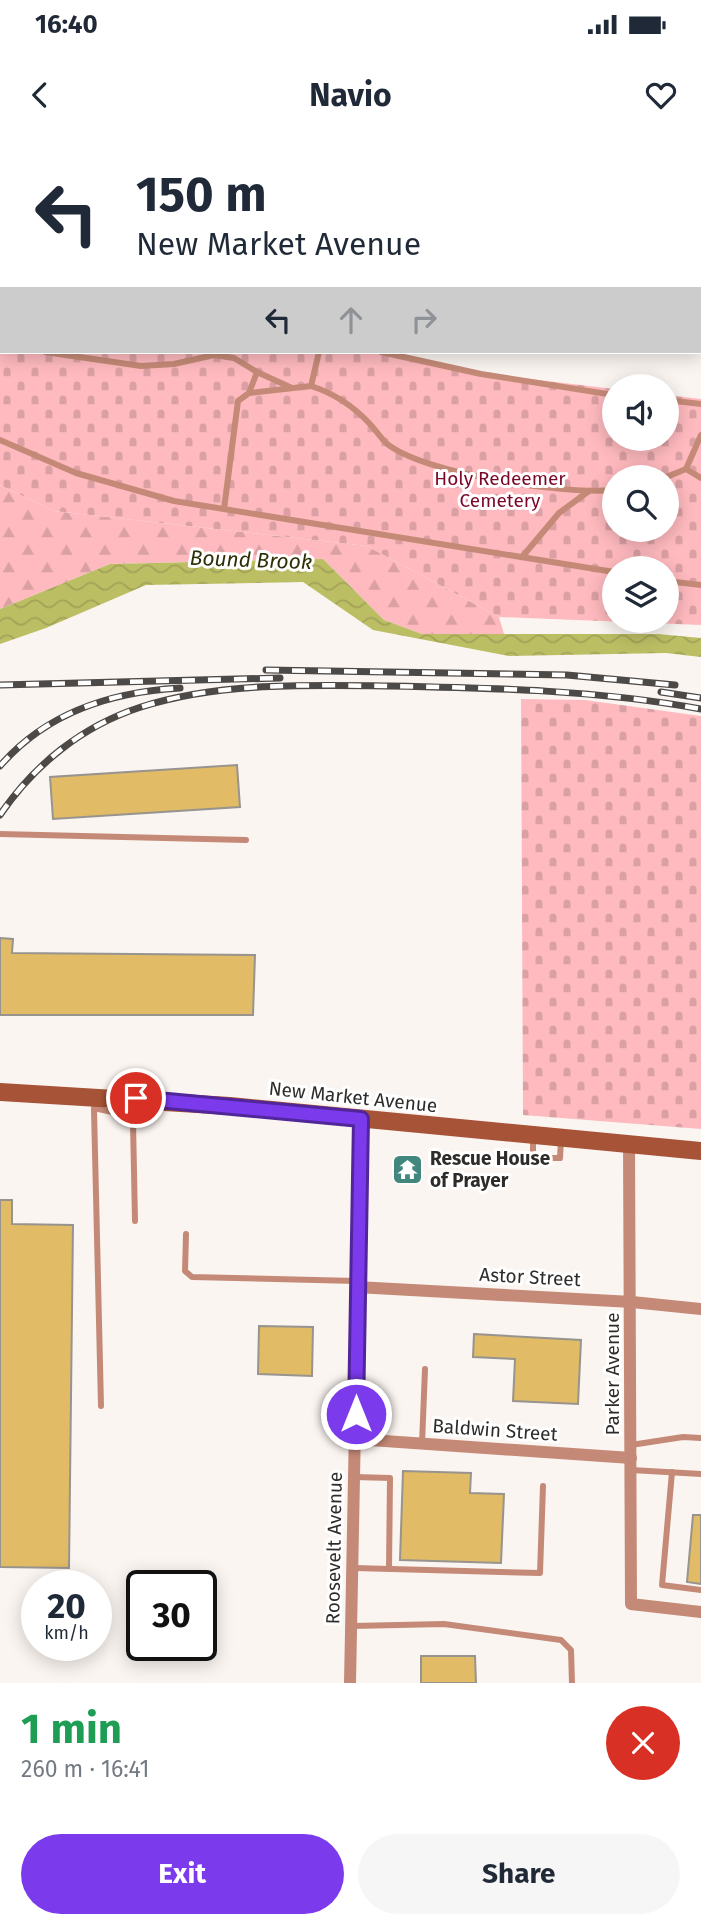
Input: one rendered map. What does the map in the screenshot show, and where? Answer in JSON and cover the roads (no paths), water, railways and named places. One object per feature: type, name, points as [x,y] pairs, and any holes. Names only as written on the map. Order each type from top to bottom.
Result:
[{"type":"main road","name":"New Market Avenue","points":[[0,1092],[94,1103],[361,1119],[701,1151]]},
{"type":"street","name":"Roosevelt Avenue","points":[[351,1683],[361,1119]]},
{"type":"street","name":"Parker Avenue","points":[[629,1144],[632,1301],[631,1604],[701,1612]]},
{"type":"street","name":"Astor Street","points":[[356,1284],[632,1301],[701,1309]]},
{"type":"street","name":"Baldwin Street","points":[[356,1439],[631,1457]]},
{"type":"lane","points":[[59,354],[141,366],[174,364],[214,355],[234,358],[293,388]]},
{"type":"lane","points":[[311,386],[319,354]]},
{"type":"lane","points":[[390,354],[481,374],[602,393]]},
{"type":"lane","points":[[249,393],[257,372]]},
{"type":"lane","points":[[224,509],[238,401],[249,393],[311,386],[332,393],[367,421],[387,444],[416,458],[502,482],[602,490]]},
{"type":"lane","points":[[679,401],[701,404]]},
{"type":"lane","points":[[679,472],[686,469],[701,435]]},
{"type":"lane","points":[[0,440],[76,473],[173,500],[602,570]]},
{"type":"lane","points":[[686,469],[701,478]]},
{"type":"lane","points":[[522,557],[559,513],[589,491]]},
{"type":"lane","points":[[679,582],[701,585]]},
{"type":"lane","points":[[0,834],[246,839]]},
{"type":"lane","points":[[101,1406],[94,1103],[126,1115],[133,1122],[135,1221]]},
{"type":"lane","points":[[186,1234],[185,1271],[192,1277],[356,1284]]},
{"type":"lane","points":[[422,1444],[425,1369]]},
{"type":"lane","points":[[631,1457],[683,1437],[701,1438]]},
{"type":"lane","points":[[631,1457],[672,1472],[701,1474]]},
{"type":"lane","points":[[672,1472],[662,1585],[701,1590]]},
{"type":"lane","points":[[355,1477],[390,1478],[389,1569]]},
{"type":"lane","points":[[354,1568],[540,1573],[542,1486]]},
{"type":"lane","points":[[352,1626],[444,1624],[561,1640],[571,1650],[572,1683]]},
{"type":"water","points":[[323,559],[384,620],[422,634],[658,634],[701,638],[701,657],[666,653],[509,656],[373,630],[303,582],[146,585],[46,628],[0,644],[0,609],[110,564]]},
{"type":"railway","points":[[266,670],[567,675],[675,685]]},
{"type":"railway","points":[[0,685],[280,678]]},
{"type":"railway","points":[[0,815],[28,780],[79,736],[141,707],[201,693],[295,686],[468,688],[585,694],[701,709]]},
{"type":"railway","points":[[0,766],[18,747],[38,732],[82,708],[129,694],[180,688]]},
{"type":"railway","points":[[661,692],[701,698]]},
{"type":"place","name":"Rescue House of Prayer","points":[[407,1169]]},
{"type":"park label","name":"Holy Redeemer Cemetery","points":[[500,489]]},
{"type":"water label","name":"Bound Brook","points":[[251,560]]}]
